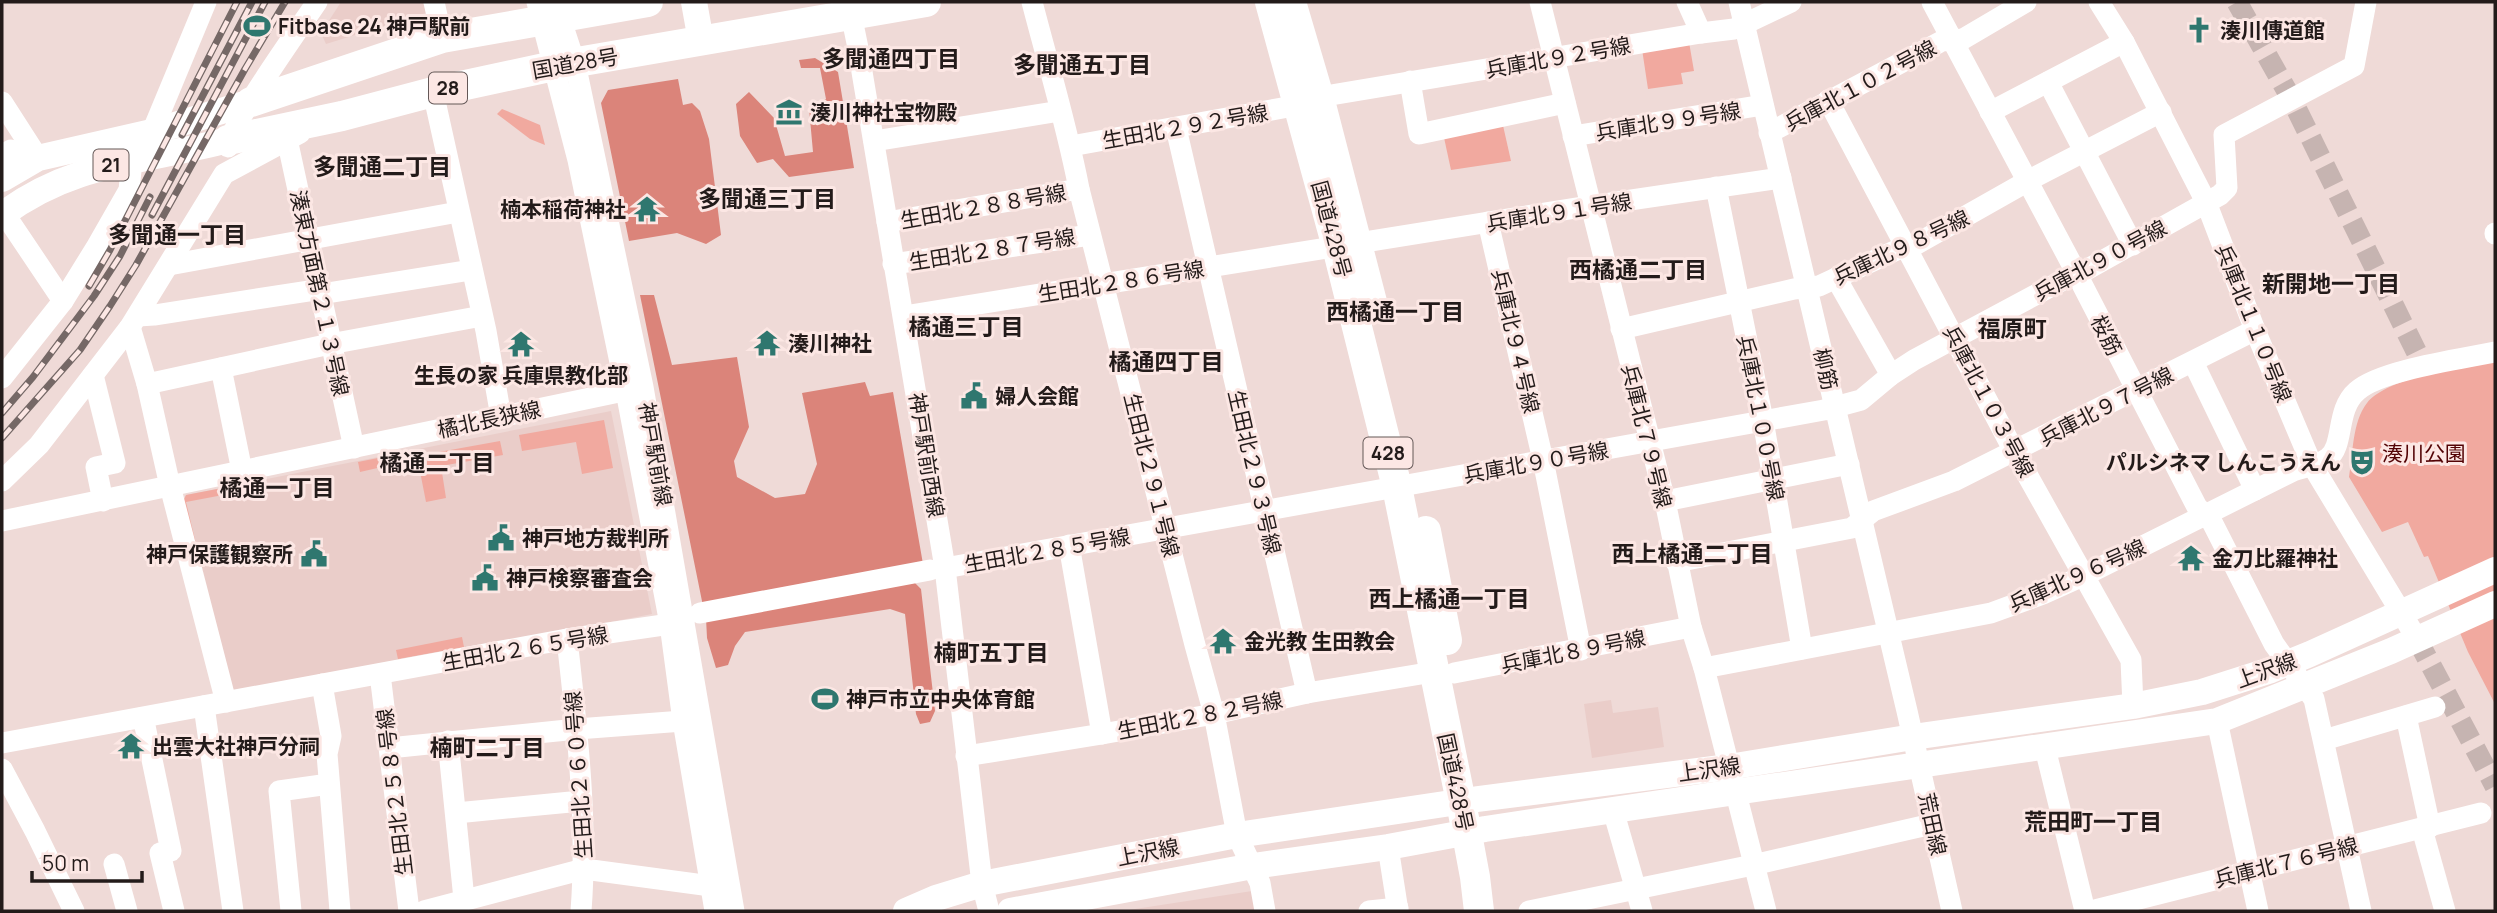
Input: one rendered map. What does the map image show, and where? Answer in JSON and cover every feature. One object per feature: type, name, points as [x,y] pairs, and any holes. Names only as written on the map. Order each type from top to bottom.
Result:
[{"type":"highway","name":"28","points":[[251,102],[442,38],[548,10],[648,2]]},
{"type":"highway","name":"国道28号","points":[[228,139],[342,116],[433,92],[701,41],[850,8],[926,2]]},
{"type":"highway","name":"国道428号","points":[[1270,2],[1309,101]]},
{"type":"highway","name":"国道428号","points":[[1291,2],[1309,101],[1348,245],[1406,485],[1469,801],[1499,911]]},
{"type":"highway","name":"国道428号","points":[[1476,831],[1479,911]]},
{"type":"main road","points":[[694,2],[701,41]]},
{"type":"main road","name":"21","points":[[2,179],[38,158],[152,132],[251,102]]},
{"type":"main road","name":"21","points":[[3,214],[33,193],[67,177],[94,169],[178,153],[228,139]]},
{"type":"main road","name":"上沢線","points":[[1010,911],[1253,866],[1613,810],[1913,737],[2133,706],[2202,692],[2288,663],[2495,570]]},
{"type":"main road","name":"上沢線","points":[[906,911],[982,884],[1237,835],[1469,801],[1920,766],[2217,721],[2305,687],[2495,604]]},
{"type":"street","points":[[152,132],[206,2]]},
{"type":"street","points":[[228,170],[228,139],[317,2]]},
{"type":"street","points":[[434,2],[442,38]]},
{"type":"street","name":"生田北２９１号線","points":[[1032,2],[1071,146],[1090,235],[1214,714],[1237,835],[1260,883],[1265,911]]},
{"type":"street","name":"兵庫北７９号線","points":[[1539,2],[1665,501],[1691,627],[1704,668],[1766,911]]},
{"type":"street","points":[[1687,2],[1701,33]]},
{"type":"street","name":"柳筋","points":[[1739,2],[1913,737]]},
{"type":"street","name":"兵庫北９２号線","points":[[1309,101],[1410,81],[1734,29],[1791,2]]},
{"type":"street","name":"桜筋","points":[[1932,2],[2197,508],[2212,522],[2274,643],[2314,699],[2361,911]]},
{"type":"street","name":"兵庫北１０２号線","points":[[1769,133],[1942,41],[1963,39],[2026,2]]},
{"type":"street","name":"兵庫北１１０号線","points":[[2099,2],[2124,42],[2206,202],[2255,330],[2312,465],[2417,639]]},
{"type":"street","name":"兵庫北９０号線","points":[[1406,485],[1834,408],[1861,400],[1891,375],[1955,337],[2133,245],[2220,195],[2227,188],[2224,135],[2354,66],[2366,2]]},
{"type":"street","name":"神戸駅前西線","points":[[850,8],[904,316],[937,569],[966,756],[982,884],[989,911]]},
{"type":"street","name":"神戸駅前線","points":[[548,10],[565,65],[578,160],[635,389],[685,620],[734,911]]},
{"type":"street","points":[[1990,112],[2124,42]]},
{"type":"street","points":[[1410,81],[1419,134],[1565,103]]},
{"type":"street","points":[[2048,82],[2133,245]]},
{"type":"street","points":[[433,92],[482,316],[500,417]]},
{"type":"street","name":"兵庫北１０３号線","points":[[1828,100],[2015,453],[2131,660],[2133,706]]},
{"type":"street","name":"生田北２９２号線","points":[[1071,146],[1309,101]]},
{"type":"street","points":[[2,102],[38,158]]},
{"type":"street","name":"兵庫北９９号線","points":[[1573,136],[1763,105]]},
{"type":"street","points":[[874,141],[1060,111]]},
{"type":"street","name":"兵庫北９８号線","points":[[1621,329],[1819,286],[1907,247],[2161,113]]},
{"type":"street","points":[[2,481],[39,444],[134,322],[228,170],[287,139],[342,116]]},
{"type":"street","name":"生田北２９３号線","points":[[1176,128],[1206,267],[1307,693]]},
{"type":"street","name":"湊東方面第２１３号線","points":[[287,139],[354,447]]},
{"type":"street","points":[[2,155],[11,150],[38,158]]},
{"type":"street","points":[[3,373],[63,301],[130,190],[132,161]]},
{"type":"street","name":"兵庫北９１号線","points":[[1348,245],[1781,178]]},
{"type":"street","name":"兵庫北１００号線","points":[[1716,187],[1763,420],[1802,649]]},
{"type":"street","name":"生田北２８８号線","points":[[887,222],[1079,189]]},
{"type":"street","points":[[169,265],[458,212]]},
{"type":"street","points":[[3,214],[63,301]]},
{"type":"street","name":"兵庫北９４号線","points":[[1488,222],[1543,460],[1581,650]]},
{"type":"street","name":"生田北２８７号線","points":[[893,264],[1090,235]]},
{"type":"street","name":"生田北２８６号線","points":[[904,316],[1348,245]]},
{"type":"street","points":[[134,322],[154,316],[471,270]]},
{"type":"street","points":[[1836,278],[1891,375]]},
{"type":"street","points":[[147,384],[330,344],[482,316]]},
{"type":"street","points":[[134,322],[170,486],[226,702]]},
{"type":"street","name":"兵庫北９７号線","points":[[1676,562],[1852,528],[1861,518],[1873,511],[1954,481],[2015,453],[2135,389],[2255,330]]},
{"type":"street","name":"兵庫北９６号線","points":[[1704,668],[1991,613],[2043,594],[2293,471],[2327,460],[2335,452],[2344,408],[2355,392],[2372,379],[2495,352]]},
{"type":"street","points":[[2193,362],[2255,490]]},
{"type":"street","points":[[221,368],[242,471]]},
{"type":"street","points":[[93,375],[115,463],[96,467],[103,501]]},
{"type":"street","name":"橘北長狭線","points":[[2,521],[635,389]]},
{"type":"street","points":[[1665,501],[1849,464]]},
{"type":"street","name":"生田北２８５号線","points":[[685,620],[937,569],[1406,485]]},
{"type":"street","points":[[1069,545],[1102,734]]},
{"type":"street","name":"神戸駅前線","points":[[685,620],[683,721],[715,911]]},
{"type":"street","name":"生田北２６５号線","points":[[2,743],[567,639],[685,620]]},
{"type":"street","name":"兵庫北８９号線","points":[[1444,672],[1581,650],[1691,627]]},
{"type":"street","name":"生田北２６０号線","points":[[567,639],[577,729],[581,801],[584,869],[581,911]]},
{"type":"street","name":"生田北２８２号線","points":[[966,756],[1214,714],[1307,693],[1444,672]]},
{"type":"street","name":"生田北２５８号線","points":[[380,674],[409,911]]},
{"type":"street","points":[[322,684],[331,736],[327,754],[340,911]]},
{"type":"street","points":[[204,706],[233,911]]},
{"type":"street","points":[[2324,740],[2435,706]]},
{"type":"street","points":[[2406,716],[2426,828],[2445,911]]},
{"type":"street","points":[[140,718],[145,726],[174,911]]},
{"type":"street","points":[[389,748],[683,721]]},
{"type":"street","points":[[2217,721],[2258,911]]},
{"type":"street","name":"荒田線","points":[[1913,737],[1952,911]]},
{"type":"street","points":[[448,741],[464,899]]},
{"type":"street","points":[[2045,748],[2085,911]]},
{"type":"street","points":[[704,841],[708,826],[703,779],[705,769],[710,763]]},
{"type":"street","points":[[2,769],[74,911]]},
{"type":"street","points":[[291,911],[279,791],[329,784]]},
{"type":"street","points":[[457,813],[581,801]]},
{"type":"street","points":[[1613,810],[1642,911]]},
{"type":"street","name":"兵庫北７６号線","points":[[2091,911],[2481,813]]},
{"type":"street","points":[[1528,911],[1753,865],[1932,824]]},
{"type":"street","points":[[1370,911],[1398,910],[1388,847]]},
{"type":"street","points":[[114,864],[127,911]]},
{"type":"street","points":[[424,911],[584,869],[711,886]]},
{"type":"shaded area","points":[[341,2],[423,2],[426,13],[326,44],[321,33]]},
{"type":"shaded area","points":[[815,58],[838,72],[854,168],[789,177],[773,159],[757,163],[740,136],[736,104],[749,92],[774,118],[785,156],[813,152],[809,108],[826,99],[820,68],[801,68],[799,60]]},
{"type":"shaded area","points":[[678,79],[683,105],[692,103],[700,111],[709,139],[721,235],[706,244],[677,233],[629,241],[601,103],[608,90]]},
{"type":"shaded area","points":[[640,295],[654,295],[672,365],[737,357],[749,427],[734,461],[737,477],[775,498],[805,494],[817,464],[802,393],[865,382],[870,396],[893,392],[923,564],[703,606]]},
{"type":"shaded area","name":"神戸地方裁判所","points":[[611,411],[652,614],[238,694],[231,690],[181,506],[186,495]]},
{"type":"shaded area","points":[[914,582],[921,589],[935,711],[930,722],[920,724],[916,714],[905,614],[890,609],[745,632],[735,646],[728,665],[716,668],[707,638],[706,618]]},
{"type":"shaded area","points":[[1611,700],[1613,713],[1658,707],[1664,747],[1592,758],[1584,704]]},
{"type":"shaded area","points":[[1252,891],[1255,911],[1125,911],[1135,909]]},
{"type":"green space","points":[[1689,42],[1694,71],[1681,73],[1683,84],[1648,89],[1642,49]]},
{"type":"green space","points":[[502,109],[540,125],[545,145],[530,139],[497,114]]},
{"type":"green space","points":[[1502,121],[1511,161],[1451,170],[1443,133]]},
{"type":"green space","name":"湊川公園","points":[[2495,359],[2495,704],[2468,652],[2428,556],[2424,557],[2408,522],[2382,532],[2349,477],[2358,419],[2367,403],[2377,394],[2391,386],[2426,374]]},
{"type":"green space","points":[[604,420],[613,468],[582,474],[576,442],[522,451],[519,435]]},
{"type":"green space","points":[[500,441],[503,455],[441,466],[446,498],[426,502],[417,456]]},
{"type":"green space","points":[[393,455],[395,464],[360,472],[358,462]]},
{"type":"green space","points":[[258,481],[260,488],[186,502],[207,590],[181,506],[186,495]]},
{"type":"green space","points":[[462,637],[464,647],[398,659],[396,650]]},
{"type":"tunnel","points":[[2237,2],[2292,100],[2421,361]]},
{"type":"tunnel","points":[[2417,639],[2495,786]]},
{"type":"railway","points":[[89,286],[237,2]]},
{"type":"railway","points":[[182,135],[252,2]]},
{"type":"railway","points":[[152,215],[265,2]]},
{"type":"railway","points":[[2,438],[80,350],[110,306],[285,2]]},
{"type":"railway","points":[[2,413],[33,377],[94,296],[120,256],[150,197]]},
{"type":"place","name":"Fitbase 24 神戸駅前","points":[[257,26]]},
{"type":"place","name":"湊川傳道館","points":[[2199,30]]},
{"type":"place","name":"湊川神社宝物殿","points":[[789,112]]},
{"type":"place","name":"楠本稲荷神社","points":[[647,209]]},
{"type":"place","name":"湊川神社","points":[[767,343]]},
{"type":"place","name":"生長の家 兵庫県教化部","points":[[521,344]]},
{"type":"place","name":"婦人会館","points":[[974,396]]},
{"type":"place","name":"パルシネマ しんこうえん","points":[[2362,462]]},
{"type":"place","name":"神戸地方裁判所","points":[[501,538]]},
{"type":"place","name":"神戸保護観察所","points":[[314,554]]},
{"type":"place","name":"金刀比羅神社","points":[[2191,558]]},
{"type":"place","name":"神戸検察審査会","points":[[485,578]]},
{"type":"place","name":"金光教 生田教会","points":[[1223,641]]},
{"type":"place","name":"神戸市立中央体育館","points":[[825,699]]},
{"type":"place","name":"出雲大社神戸分祠","points":[[131,746]]},
{"type":"district","name":"多聞通四丁目","points":[[891,58]]},
{"type":"district","name":"多聞通五丁目","points":[[1082,64]]},
{"type":"district","name":"多聞通二丁目","points":[[382,166]]},
{"type":"district","name":"多聞通三丁目","points":[[767,198]]},
{"type":"district","name":"多聞通一丁目","points":[[177,234]]},
{"type":"district","name":"西橘通二丁目","points":[[1638,269]]},
{"type":"district","name":"新開地一丁目","points":[[2331,283]]},
{"type":"district","name":"西橘通一丁目","points":[[1395,311]]},
{"type":"district","name":"橘通三丁目","points":[[966,326]]},
{"type":"district","name":"福原町","points":[[2012,328]]},
{"type":"district","name":"橘通四丁目","points":[[1166,361]]},
{"type":"district","name":"橘通二丁目","points":[[437,462]]},
{"type":"district","name":"橘通一丁目","points":[[277,487]]},
{"type":"district","name":"西上橘通二丁目","points":[[1692,553]]},
{"type":"district","name":"西上橘通一丁目","points":[[1449,598]]},
{"type":"district","name":"楠町五丁目","points":[[991,652]]},
{"type":"district","name":"楠町二丁目","points":[[487,747]]},
{"type":"district","name":"荒田町一丁目","points":[[2093,821]]}]
